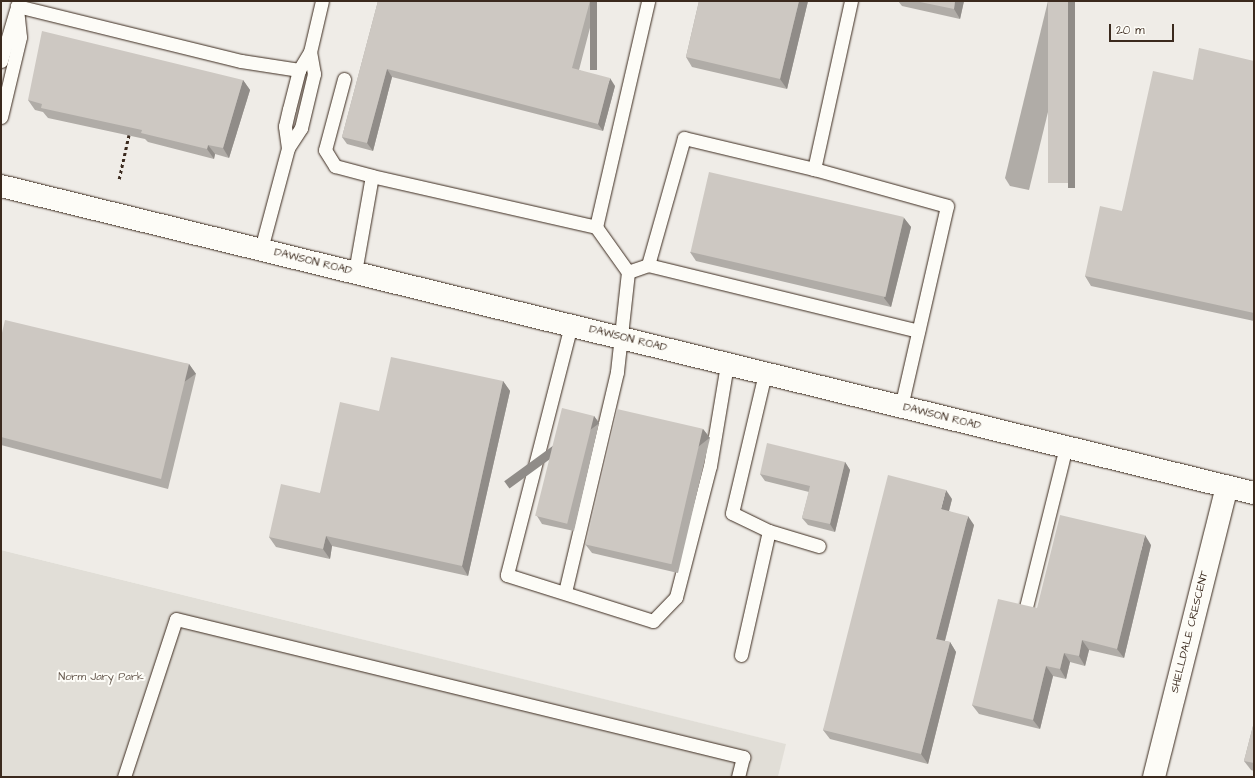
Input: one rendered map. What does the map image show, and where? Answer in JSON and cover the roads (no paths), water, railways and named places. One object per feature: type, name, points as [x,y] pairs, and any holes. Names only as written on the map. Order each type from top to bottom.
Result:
[{"type":"street","name":"DAWSON ROAD","points":[[1,186],[1254,493]]},
{"type":"street","name":"SHELLDALE CRESCENT","points":[[1154,777],[1226,487]]},
{"type":"lane","points":[[288,148],[285,126],[299,70],[310,52],[322,1]]},
{"type":"lane","points":[[596,227],[648,1]]},
{"type":"lane","points":[[814,169],[851,1]]},
{"type":"lane","points":[[18,4],[241,61],[299,70]]},
{"type":"lane","points":[[1,25],[18,4]]},
{"type":"lane","points":[[1,61],[18,4]]},
{"type":"lane","points":[[1,117],[20,37],[18,4]]},
{"type":"lane","points":[[261,249],[288,148],[300,128],[314,74],[310,52]]},
{"type":"lane","points":[[344,78],[325,150],[335,166],[372,176],[596,227],[628,272],[622,338],[565,592]]},
{"type":"lane","points":[[648,265],[684,138],[814,169],[947,206],[901,406]]},
{"type":"lane","points":[[355,272],[372,176]]},
{"type":"lane","points":[[628,272],[648,265],[918,331]]},
{"type":"lane","points":[[571,325],[507,575],[565,592],[652,621],[676,597],[710,466],[727,364]]},
{"type":"lane","points":[[765,373],[732,512],[769,532],[819,546]]},
{"type":"lane","points":[[1025,611],[1066,447]]},
{"type":"lane","points":[[741,655],[769,532]]},
{"type":"lane","points":[[124,777],[176,619],[743,757],[738,777]]},
{"type":"park label","name":"Norm Jary Park","points":[[101,677]]}]
